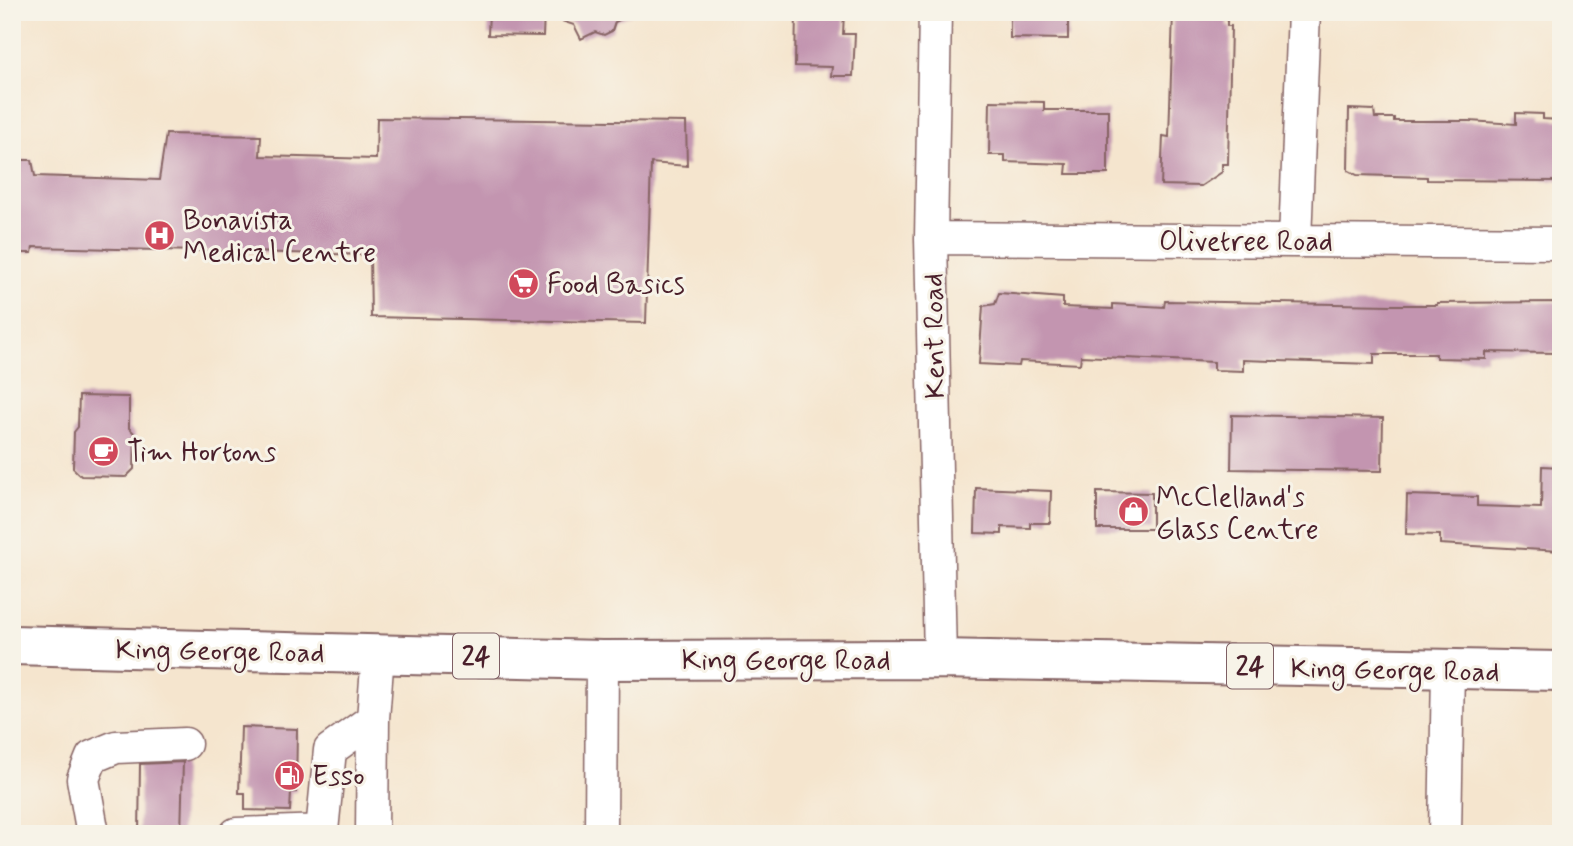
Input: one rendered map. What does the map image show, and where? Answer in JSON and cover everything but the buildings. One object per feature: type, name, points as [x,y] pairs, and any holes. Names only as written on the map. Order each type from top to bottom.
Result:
[{"type":"main road","name":"King George Road","points":[[12,645],[602,660],[940,659],[1561,671]]},
{"type":"street","name":"Kent Road","points":[[934,12],[931,238],[940,659]]},
{"type":"street","points":[[1295,240],[1304,12]]},
{"type":"street","name":"Olivetree Road","points":[[931,238],[1561,243]]},
{"type":"street","points":[[372,834],[373,719],[378,654]]},
{"type":"street","points":[[601,834],[602,660]]},
{"type":"street","points":[[1445,834],[1448,670]]},
{"type":"street","points":[[236,834],[322,831],[330,750],[373,719]]},
{"type":"street","points":[[93,834],[83,779],[92,757],[116,747],[185,744]]},
{"type":"place","name":"Bonavista Medical Centre","points":[[160,235]]},
{"type":"place","name":"Food Basics","points":[[524,283]]},
{"type":"place","name":"Tim Hortons","points":[[104,451]]},
{"type":"place","name":"McClelland's Glass Centre","points":[[1133,512]]},
{"type":"place","name":"Esso","points":[[289,775]]}]
